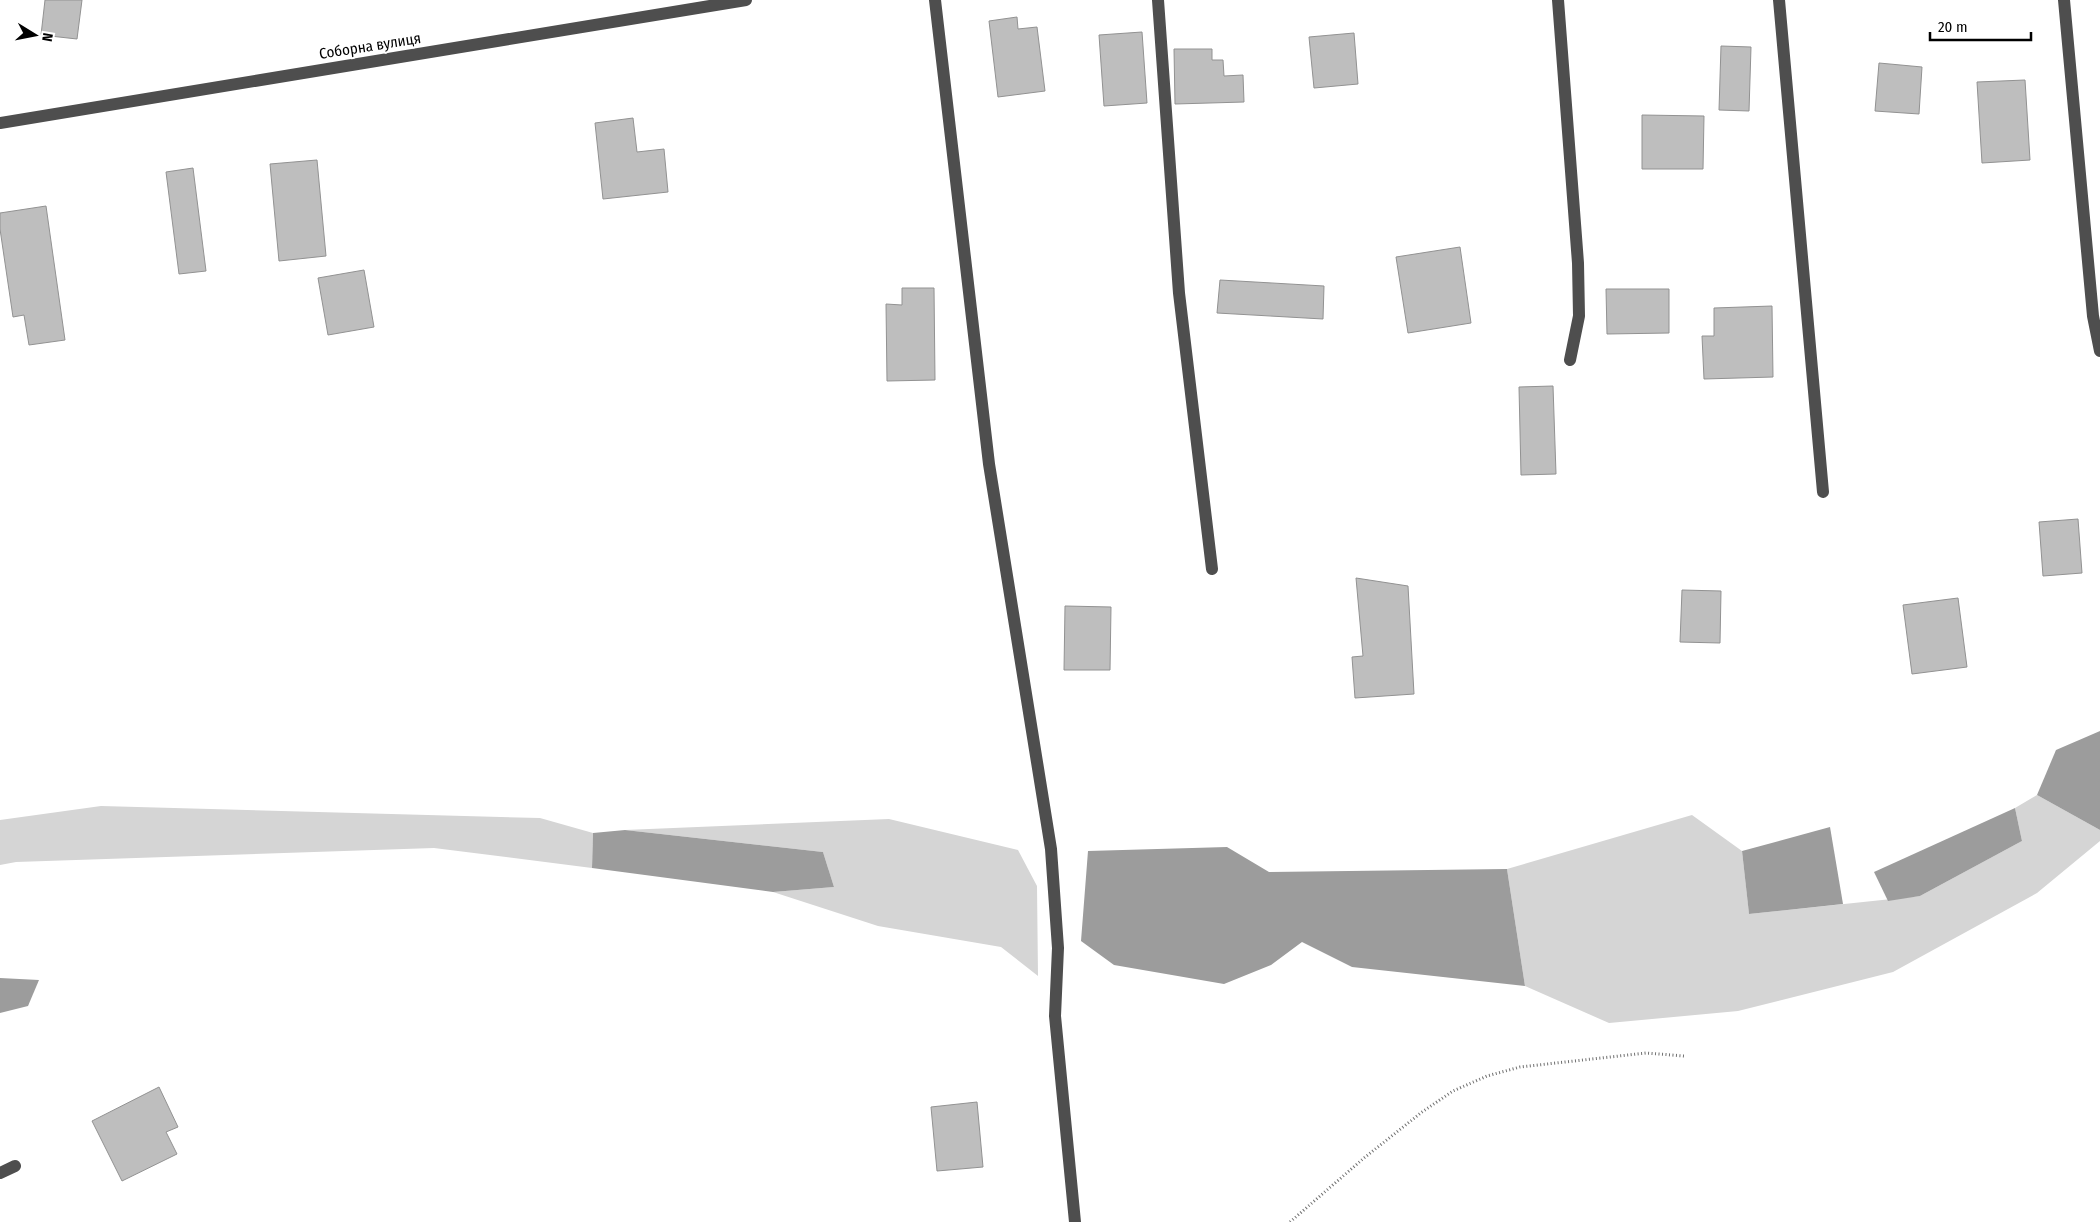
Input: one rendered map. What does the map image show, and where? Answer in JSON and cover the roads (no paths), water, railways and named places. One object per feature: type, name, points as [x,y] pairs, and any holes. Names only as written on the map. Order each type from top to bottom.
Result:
[{"type":"street","name":"Соборна вулиця","points":[[0,123],[746,0]]},
{"type":"street","points":[[936,0],[989,464],[1051,848],[1058,948],[1055,1016],[1075,1222]]},
{"type":"street","points":[[1158,0],[1179,293],[1212,569]]},
{"type":"street","points":[[1558,0],[1578,263],[1578,316],[1570,360]]},
{"type":"street","points":[[1779,0],[1823,492]]},
{"type":"street","points":[[2064,0],[2093,316],[2100,350]]},
{"type":"street","points":[[0,1173],[15,1166]]}]
